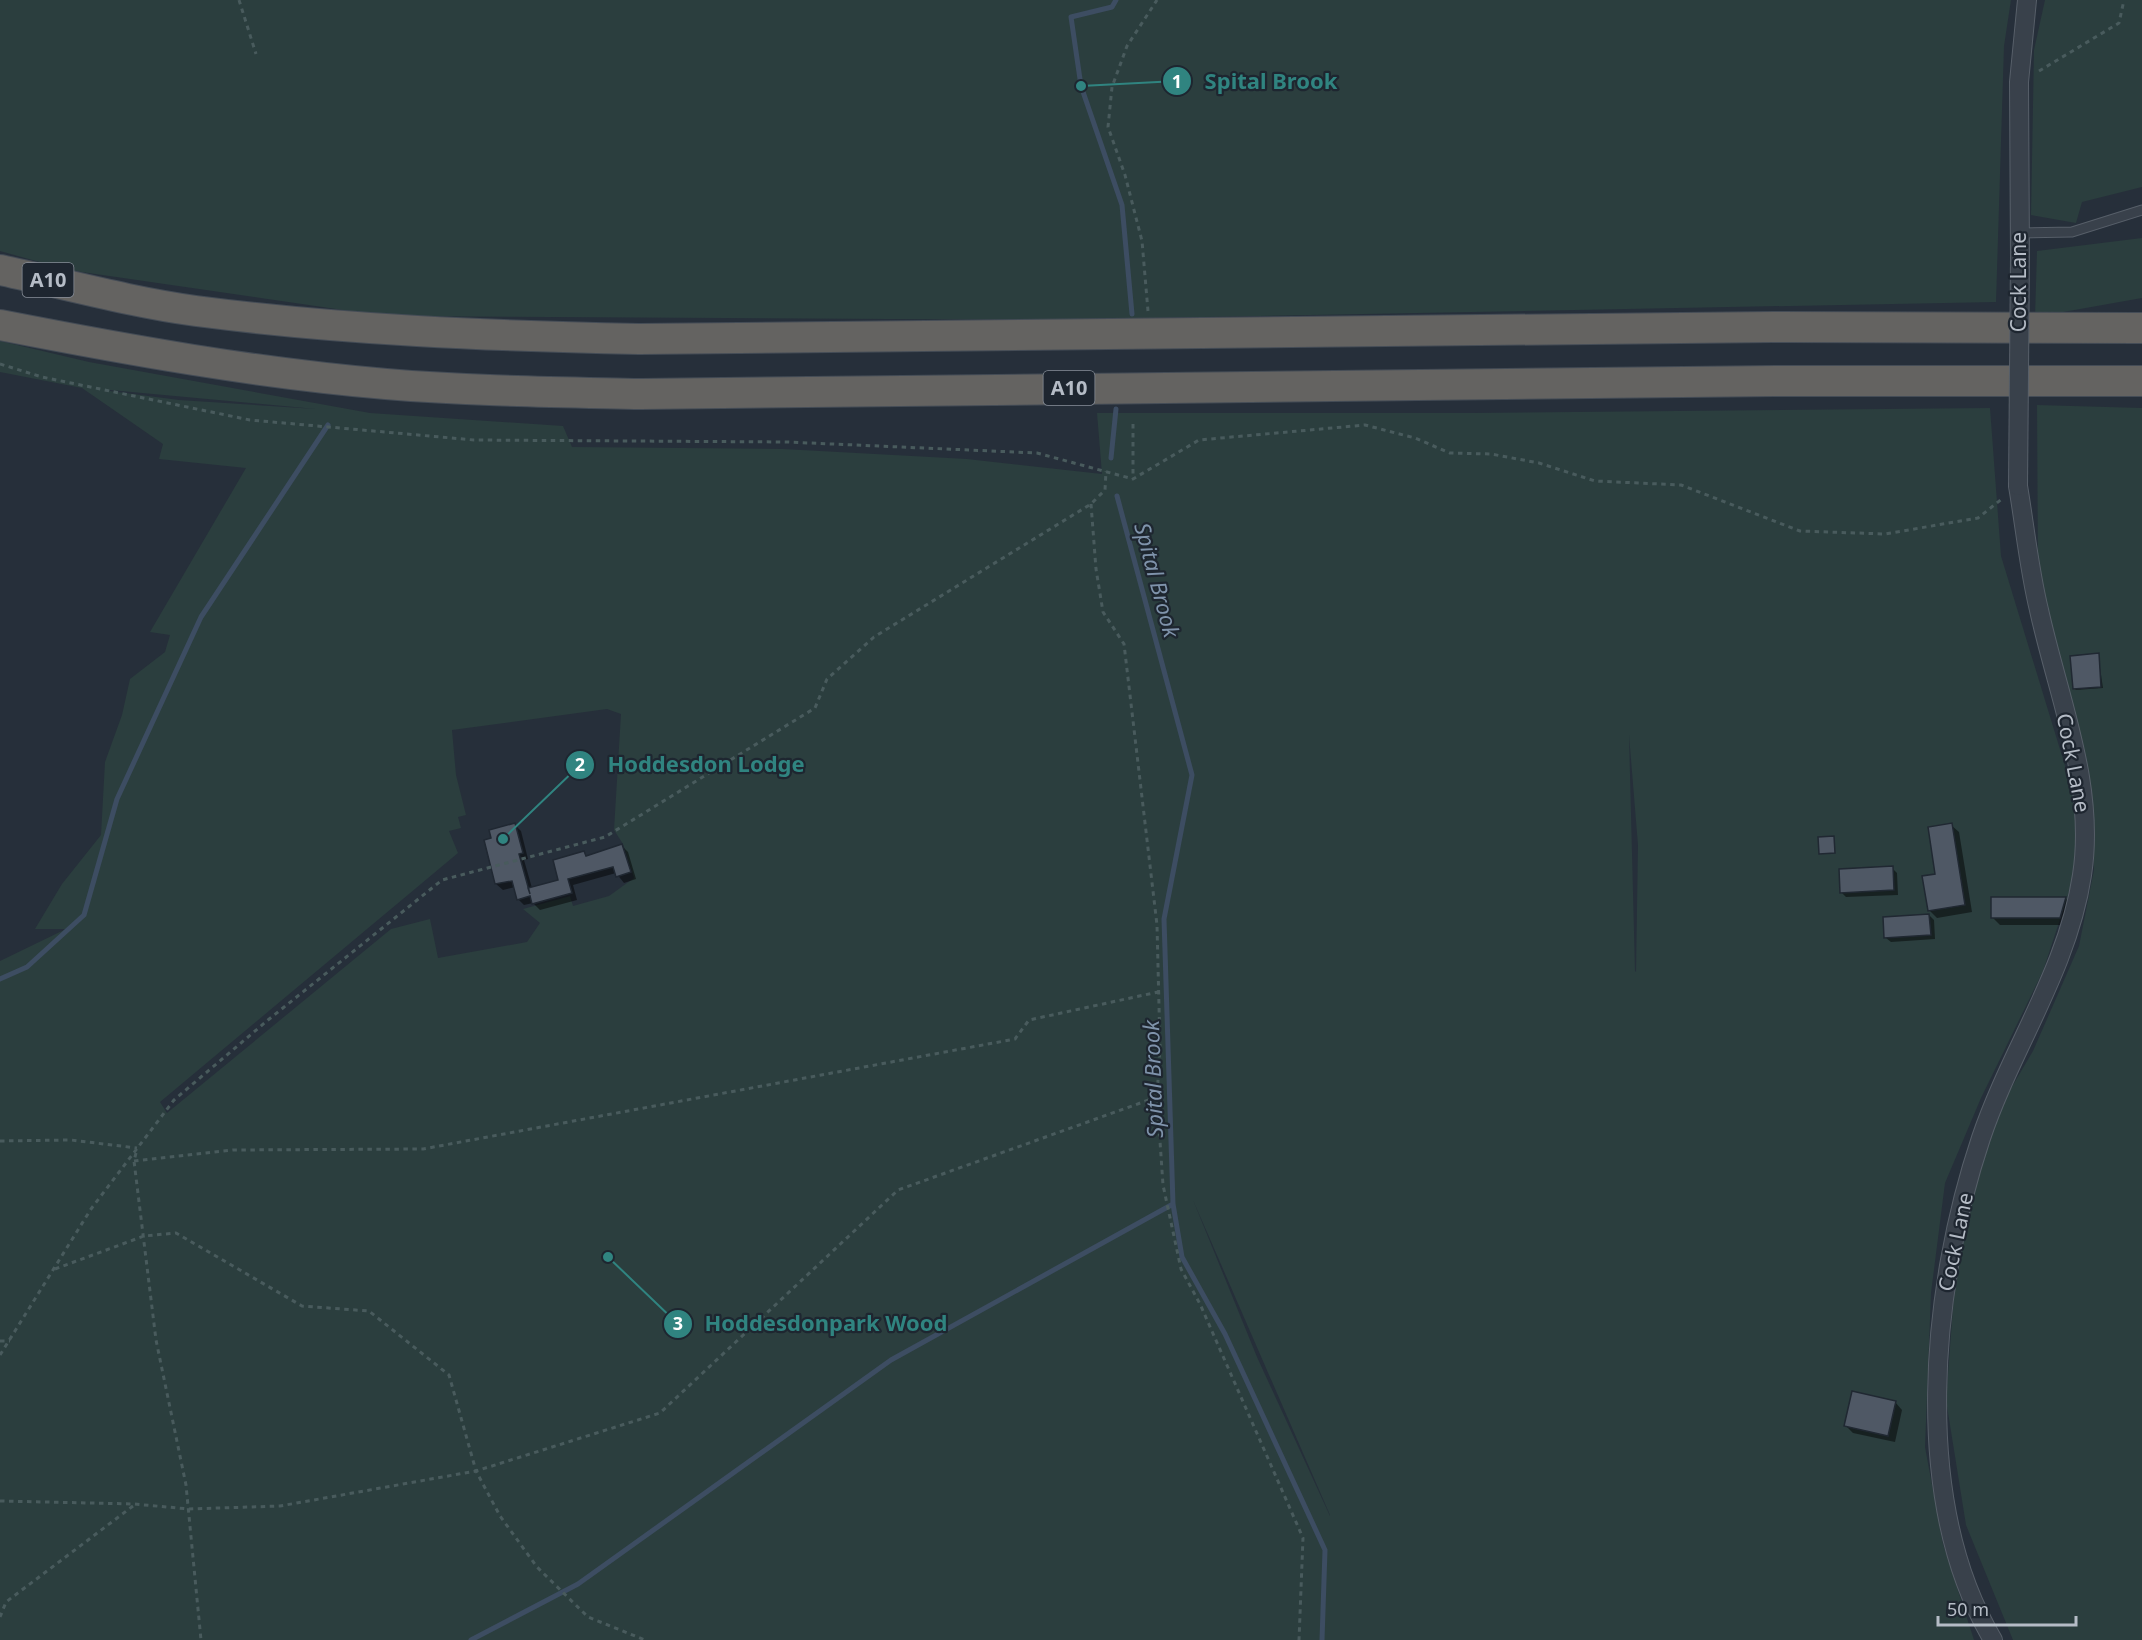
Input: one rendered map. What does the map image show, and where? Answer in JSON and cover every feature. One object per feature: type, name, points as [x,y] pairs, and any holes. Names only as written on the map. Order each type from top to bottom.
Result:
[{"type":"highway","name":"A10","points":[[0,270],[193,310],[390,330],[514,337],[639,339],[1772,327],[2142,328]]},
{"type":"highway","name":"A10","points":[[0,325],[169,357],[385,384],[512,391],[641,393],[1750,381],[2142,381]]},
{"type":"street","name":"Cock Lane","points":[[1993,1640],[1964,1579],[1941,1479],[1937,1373],[1948,1260],[1981,1138],[2066,941],[2082,875],[2085,814],[2081,779],[2038,608],[2018,486],[2019,82],[2027,0]]},
{"type":"lane","points":[[2020,233],[2072,232],[2142,210]]},
{"type":"path","points":[[239,0],[256,54]]},
{"type":"path","points":[[1148,315],[1142,242],[1125,175],[1108,127],[1112,87],[1127,46],[1157,0]]},
{"type":"path","points":[[2019,82],[2119,23],[2124,0]]},
{"type":"path","points":[[0,364],[42,377],[250,420],[474,440],[787,442],[1037,453],[1133,479],[1199,440],[1365,424],[1415,438],[1450,453],[1491,454],[1539,463],[1595,481],[1681,486],[1800,531],[1885,534],[1978,519],[2018,486]]},
{"type":"path","points":[[1132,424],[1133,479]]},
{"type":"path","points":[[0,1355],[91,1209],[174,1100],[442,880],[605,837],[815,708],[827,679],[874,637],[1091,504],[1105,490],[1106,471]]},
{"type":"path","points":[[1091,504],[1096,569],[1103,612],[1124,644],[1157,925],[1160,1047],[1157,1097],[1163,1185],[1181,1269],[1200,1304],[1303,1538],[1299,1640]]},
{"type":"path","points":[[134,1161],[233,1150],[423,1149],[1015,1039],[1029,1020],[1158,992]]},
{"type":"path","points":[[0,1501],[134,1504],[189,1509],[280,1506],[476,1471],[660,1413],[898,1190],[1157,1097]]},
{"type":"path","points":[[0,1141],[71,1140],[137,1148]]},
{"type":"path","points":[[137,1148],[134,1161],[156,1340],[186,1485],[201,1640]]},
{"type":"path","points":[[54,1269],[144,1236],[176,1233],[302,1306],[369,1311],[449,1375],[476,1471],[501,1516],[537,1567],[588,1617],[645,1640]]},
{"type":"path","points":[[0,1341],[10,1341]]},
{"type":"path","points":[[0,1617],[6,1602],[134,1504]]},
{"type":"shaded area","points":[[0,0],[2011,0],[2004,46],[1996,302],[1045,320],[384,316],[68,270],[0,251]]},
{"type":"shaded area","points":[[2045,0],[2142,0],[2142,187],[2082,202],[2076,223],[2031,215],[2034,50]]},
{"type":"shaded area","points":[[2142,238],[2142,298],[2035,317],[2037,251]]},
{"type":"shaded area","points":[[0,341],[89,362],[370,413],[563,426],[572,447],[783,449],[967,459],[1102,474],[1097,413],[1472,413],[1990,408],[2001,556],[2073,792],[2078,839],[2070,889],[2043,971],[1981,1098],[1945,1183],[1931,1293],[1925,1447],[1943,1544],[1974,1640],[0,1640],[0,961],[66,929],[35,929],[62,884],[101,835],[105,762],[122,715],[130,679],[165,652],[170,635],[150,632],[246,468],[159,459],[163,444],[82,388],[0,372]],"holes":[[[110,390],[316,409],[179,400]],[[607,709],[621,714],[614,830],[623,844],[634,878],[609,896],[573,906],[570,896],[523,909],[540,923],[527,942],[438,958],[430,919],[391,929],[167,1113],[160,1102],[458,853],[449,831],[461,828],[458,817],[466,815],[456,775],[452,730]],[[1629,735],[1638,845],[1635,971]],[[1193,1200],[1330,1516],[1257,1357]]]},
{"type":"shaded area","points":[[2037,405],[2142,408],[2142,1640],[2013,1640],[1966,1525],[1946,1400],[1957,1255],[1976,1186],[2000,1107],[2033,1051],[2079,946],[2094,870],[2091,791],[2038,569]]},
{"type":"building","points":[[2099,653],[2101,687],[2073,689],[2070,656]]},
{"type":"building","points":[[515,823],[523,853],[519,854],[528,888],[558,880],[553,860],[584,851],[586,856],[622,844],[631,872],[616,877],[613,867],[568,879],[572,893],[532,904],[530,896],[517,900],[512,881],[495,884],[484,840],[491,838],[489,830]]},
{"type":"building","points":[[1952,823],[1965,905],[1928,911],[1922,876],[1935,874],[1928,827]]},
{"type":"building","points":[[1834,836],[1835,853],[1819,854],[1818,837]]},
{"type":"building","points":[[1893,866],[1894,890],[1840,893],[1839,869]]},
{"type":"building","points":[[1991,897],[2066,897],[2060,918],[1991,918]]},
{"type":"building","points":[[1929,914],[1931,935],[1884,938],[1883,917]]},
{"type":"building","points":[[1852,1391],[1896,1401],[1888,1436],[1844,1426]]},
{"type":"waterway","name":"Spital Brook","points":[[1116,0],[1112,7],[1071,17],[1081,86],[1122,205],[1132,314]]},
{"type":"waterway","name":"Spital Brook","points":[[1111,458],[1116,409]]},
{"type":"waterway","points":[[0,979],[27,967],[84,915],[117,799],[201,617],[328,425]]},
{"type":"waterway","name":"Spital Brook","points":[[1117,496],[1192,775],[1164,919],[1173,1204],[1182,1257],[1225,1334],[1325,1550],[1322,1640]]},
{"type":"waterway","points":[[471,1640],[578,1584],[891,1360],[1173,1204]]},
{"type":"place","name":"Spital Brook","points":[[1081,86]]},
{"type":"place","name":"Hoddesdon Lodge","points":[[503,839]]},
{"type":"place","name":"Hoddesdonpark Wood","points":[[608,1257]]}]
